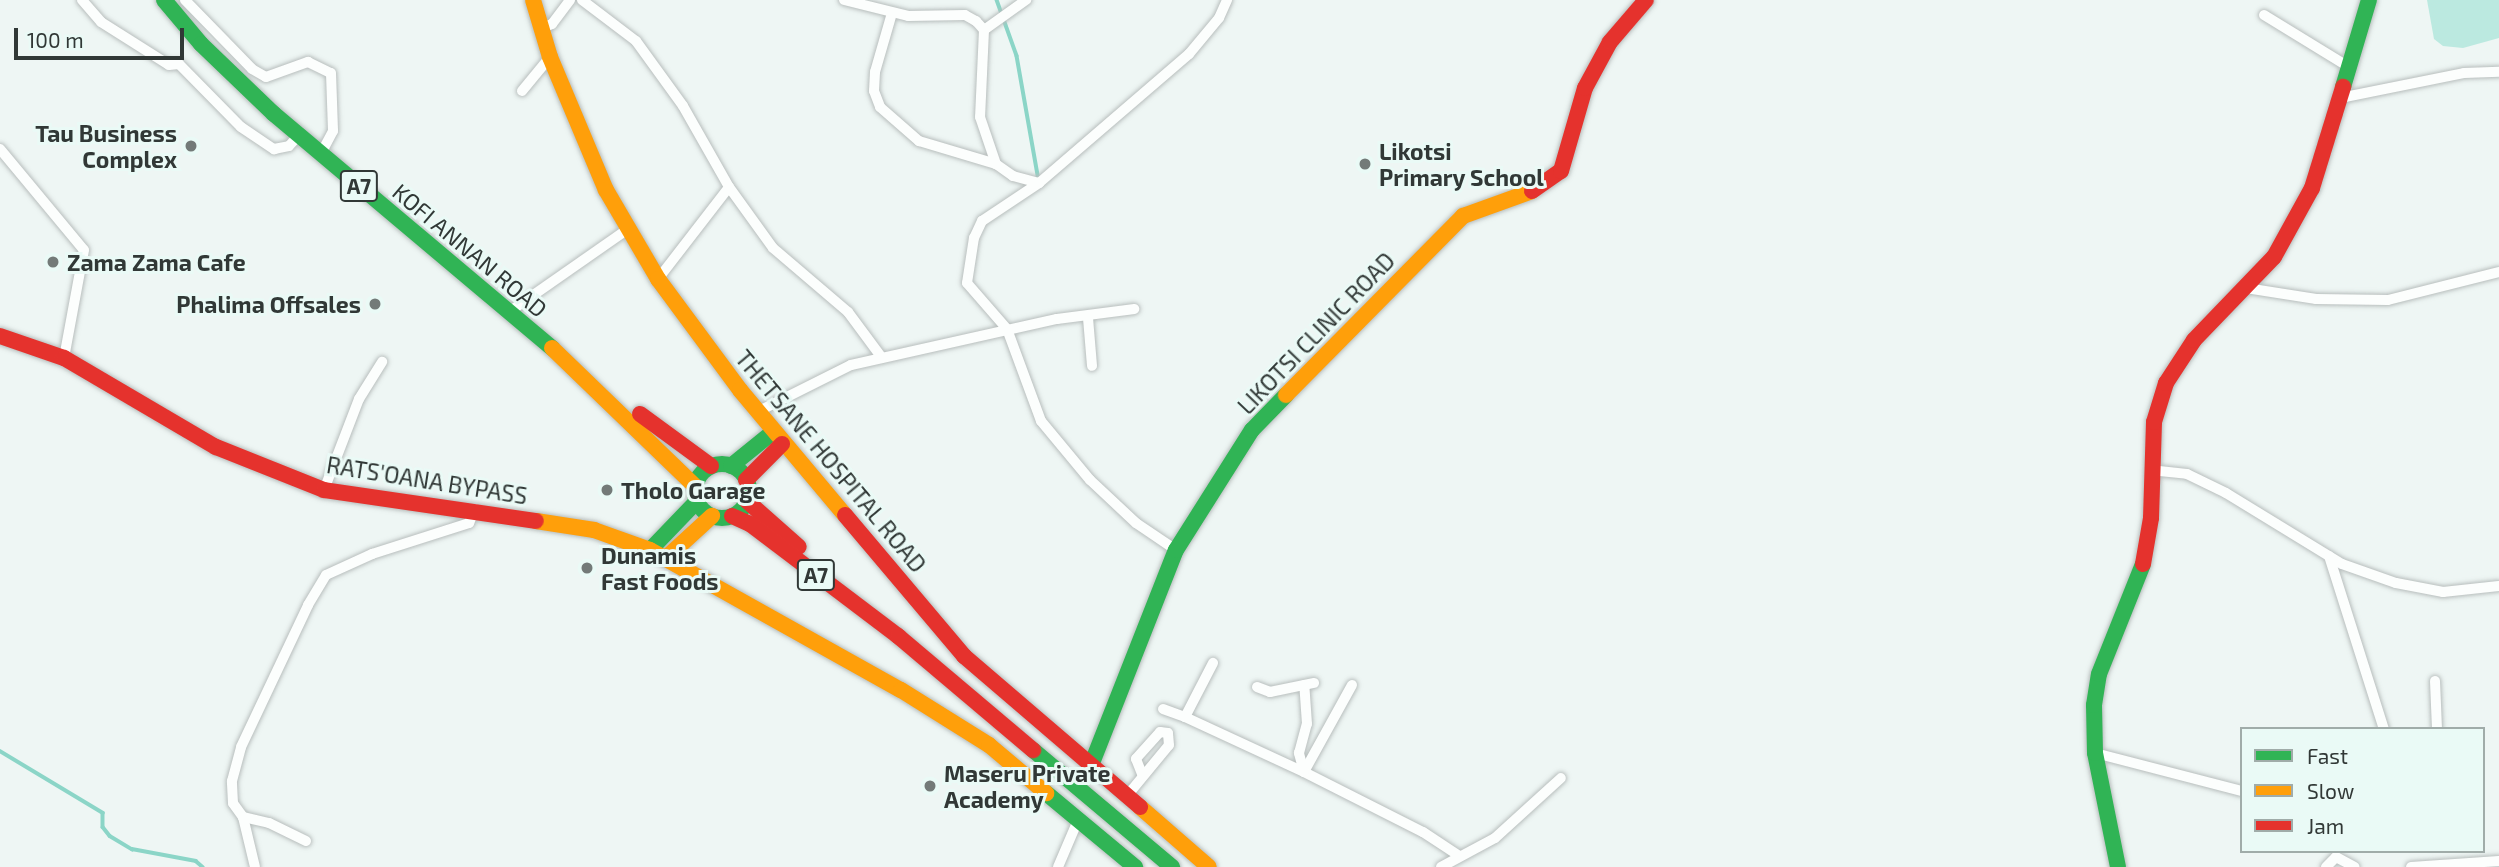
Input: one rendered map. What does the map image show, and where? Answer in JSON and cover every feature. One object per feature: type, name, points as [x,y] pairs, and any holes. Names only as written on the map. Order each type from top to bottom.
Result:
[{"type":"street","points":[[82,0],[101,22],[169,65],[179,64],[241,127],[274,149],[289,146],[299,135]]},
{"type":"street","name":"KOFI ANNAN ROAD","points":[[164,0],[201,44],[321,154],[566,360],[711,466]]},
{"type":"street","points":[[185,0],[252,69],[266,76],[308,62],[331,73],[333,131],[321,154]]},
{"type":"street","name":"THETSANE HOSPITAL ROAD","points":[[533,0],[550,57],[578,130],[628,229],[657,279],[777,438],[964,656],[1090,768],[1209,867]]},
{"type":"street","points":[[542,28],[552,24],[570,0]]},
{"type":"street","points":[[582,0],[636,41],[683,106],[729,187],[773,248],[848,312],[882,358]]},
{"type":"street","points":[[844,0],[892,13],[965,15],[984,30]]},
{"type":"street","points":[[984,30],[1026,0]]},
{"type":"street","name":"LIKOTSI CLINIC ROAD","points":[[1090,768],[1176,550],[1252,430],[1463,216],[1526,196],[1562,171],[1585,88],[1611,42],[1646,0]]},
{"type":"street","points":[[2118,867],[2095,753],[2094,705],[2099,674],[2142,571],[2148,544],[2154,422],[2166,383],[2194,340],[2274,257],[2312,188],[2369,0]]},
{"type":"street","points":[[1176,550],[1136,523],[1090,481],[1041,421],[1007,330],[967,283],[974,238],[982,221],[1039,184],[1189,54],[1225,1]]},
{"type":"street","points":[[892,13],[875,72],[874,91],[880,107],[919,141],[996,164],[1013,176],[1039,184]]},
{"type":"street","points":[[2264,15],[2349,66]]},
{"type":"street","points":[[984,30],[980,117],[996,164]]},
{"type":"street","points":[[522,91],[550,57]]},
{"type":"street","points":[[2340,98],[2394,84],[2499,72]]},
{"type":"street","points":[[0,149],[84,250],[64,358]]},
{"type":"street","points":[[657,279],[729,187]]},
{"type":"street","points":[[509,312],[628,229]]},
{"type":"street","points":[[2246,288],[2316,299],[2388,300],[2499,272]]},
{"type":"street","points":[[757,412],[851,365],[1007,330],[1135,309]]},
{"type":"street","points":[[1088,318],[1092,366]]},
{"type":"street","name":"RATS'OANA BYPASS","points":[[0,336],[64,358],[216,447],[324,489],[475,509],[594,530],[650,550],[901,690],[978,738],[1135,867]]},
{"type":"street","name":"KOFI ANNAN ROAD","points":[[566,360],[696,493]]},
{"type":"street","points":[[324,489],[359,399],[382,362]]},
{"type":"street","points":[[650,550],[696,493],[711,466],[732,466],[777,438]]},
{"type":"street","points":[[732,516],[747,501],[746,480],[777,438]]},
{"type":"street","points":[[732,466],[746,480]]},
{"type":"street","points":[[2150,470],[2187,474],[2226,493],[2329,556],[2396,583],[2443,592],[2499,586]]},
{"type":"street","name":"A7","points":[[696,493],[712,516],[732,516],[750,524],[898,636],[1172,867]]},
{"type":"street","name":"A7","points":[[747,501],[879,613],[898,636]]},
{"type":"street","points":[[255,867],[243,817],[233,803],[232,781],[241,747],[326,575],[372,554],[469,523],[475,509]]},
{"type":"street","points":[[665,559],[712,516]]},
{"type":"street","points":[[2329,556],[2383,727]]},
{"type":"street","points":[[1185,717],[1213,663]]},
{"type":"street","points":[[2434,681],[2437,727]]},
{"type":"street","points":[[1257,687],[1270,692],[1309,684],[1307,724],[1299,753],[1304,772]]},
{"type":"street","points":[[1304,772],[1352,685]]},
{"type":"street","points":[[1163,709],[1304,772],[1423,832],[1458,855]]},
{"type":"street","points":[[2095,753],[2240,790]]},
{"type":"street","points":[[1126,797],[1142,774]]},
{"type":"street","points":[[1441,867],[1458,855],[1495,838],[1561,778]]},
{"type":"street","points":[[243,817],[269,822],[306,841]]},
{"type":"street","points":[[1058,867],[1078,820]]},
{"type":"street","points":[[2326,867],[2338,854],[2355,867]]},
{"type":"street","points":[[2414,867],[2499,861]]},
{"type":"green space","points":[[2427,0],[2499,0],[2499,38],[2463,48],[2443,46],[2434,39]]},
{"type":"waterway","points":[[997,0],[1017,56],[1039,181]]},
{"type":"waterway","points":[[0,751],[103,813],[103,827],[110,836],[132,849],[196,861],[203,867]]},
{"type":"traffic: fast","points":[[164,0],[201,44],[274,114],[552,348]]},
{"type":"traffic: fast","points":[[2343,87],[2369,0]]},
{"type":"traffic: fast","points":[[1090,768],[1176,550],[1252,430],[1286,395]]},
{"type":"traffic: fast","points":[[731,466],[773,432]]},
{"type":"traffic: fast","points":[[722,464],[741,472],[749,491],[741,510],[722,518],[703,510],[695,491],[703,472],[722,464]]},
{"type":"traffic: fast","points":[[650,550],[697,501]]},
{"type":"traffic: fast","points":[[2118,867],[2095,753],[2094,705],[2099,674],[2143,564]]},
{"type":"traffic: fast","points":[[1033,750],[1172,867]]},
{"type":"traffic: fast","points":[[1046,793],[1135,867]]},
{"type":"traffic: slow","points":[[533,0],[550,57],[606,190],[658,279],[740,390],[845,515]]},
{"type":"traffic: slow","points":[[1286,395],[1463,216],[1532,191]]},
{"type":"traffic: slow","points":[[552,348],[695,486]]},
{"type":"traffic: slow","points":[[665,559],[712,516]]},
{"type":"traffic: slow","points":[[536,521],[594,530],[650,550],[901,690],[989,745],[1046,793]]},
{"type":"traffic: slow","points":[[1140,807],[1209,867]]},
{"type":"traffic: jam","points":[[1532,191],[1561,171],[1585,88],[1610,42],[1646,0]]},
{"type":"traffic: jam","points":[[2143,564],[2151,518],[2154,422],[2166,383],[2194,340],[2274,257],[2312,188],[2343,87]]},
{"type":"traffic: jam","points":[[0,336],[64,358],[216,447],[324,490],[536,521]]},
{"type":"traffic: jam","points":[[640,414],[711,466]]},
{"type":"traffic: jam","points":[[746,480],[782,444]]},
{"type":"traffic: jam","points":[[747,501],[799,547]]},
{"type":"traffic: jam","points":[[845,515],[964,656],[1140,807]]},
{"type":"traffic: jam","points":[[732,516],[750,524],[898,636],[1033,750]]},
{"type":"place","name":"Tau Business Complex","points":[[191,146]]},
{"type":"place","name":"Likotsi Primary School","points":[[1365,164]]},
{"type":"place","name":"Zama Zama Cafe","points":[[53,262]]},
{"type":"place","name":"Phalima Offsales","points":[[375,304]]},
{"type":"place","name":"Tholo Garage","points":[[607,490]]},
{"type":"place","name":"Dunamis Fast Foods","points":[[587,568]]},
{"type":"place","name":"Maseru Private Academy","points":[[930,786]]}]
